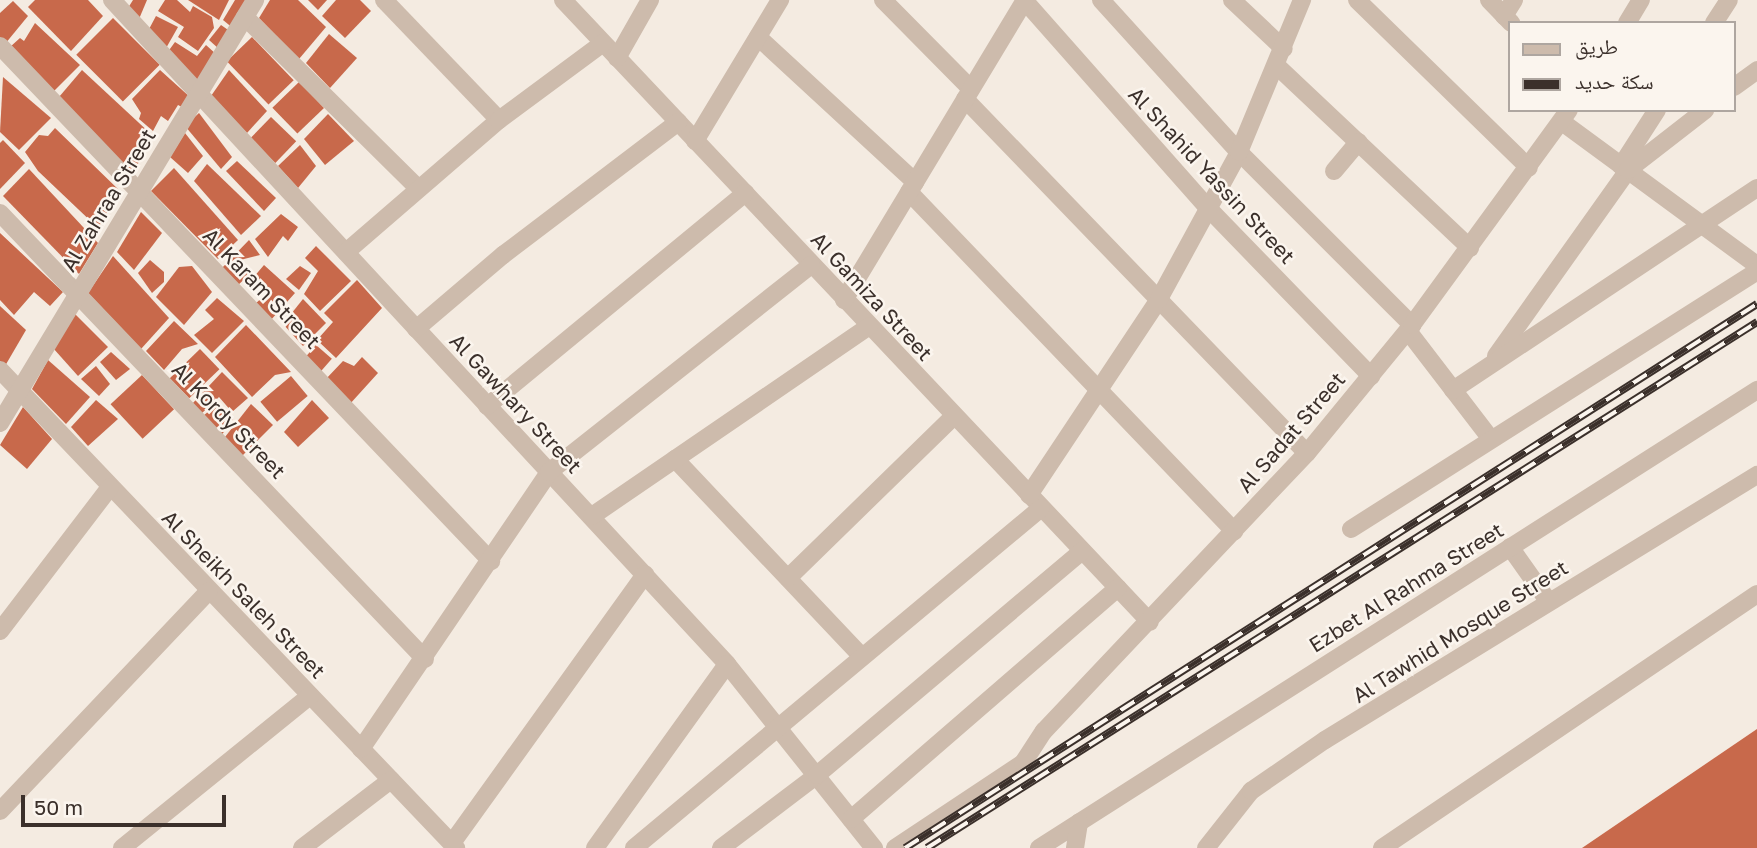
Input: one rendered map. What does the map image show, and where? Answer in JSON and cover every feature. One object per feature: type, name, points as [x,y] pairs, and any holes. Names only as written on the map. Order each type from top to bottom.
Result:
[{"type":"street","name":"Al Zahraa Street","points":[[0,423],[255,0]]},
{"type":"street","points":[[384,0],[499,120]]},
{"type":"street","name":"Al Gamiza Street","points":[[563,0],[1150,622]]},
{"type":"street","points":[[617,58],[650,0]]},
{"type":"street","points":[[695,141],[780,0]]},
{"type":"street","points":[[883,0],[968,94],[1307,453]]},
{"type":"street","points":[[844,300],[1024,0]]},
{"type":"street","name":"Al Shahid Yassin Street","points":[[1024,0],[1209,209],[1371,376]]},
{"type":"street","points":[[1101,0],[1239,152],[1410,328],[1491,439]]},
{"type":"street","points":[[1232,0],[1284,49]]},
{"type":"street","points":[[634,848],[861,656],[1035,501],[1160,299],[1209,209],[1239,152],[1278,66],[1302,0]]},
{"type":"street","points":[[1357,0],[1529,167]]},
{"type":"street","points":[[1489,0],[1507,19],[1514,0]]},
{"type":"street","points":[[1628,21],[1641,0]]},
{"type":"street","points":[[1715,21],[1729,0]]},
{"type":"street","name":"Al Gawhary Street","points":[[116,2],[198,94],[727,664],[874,848]]},
{"type":"street","points":[[245,17],[417,187]]},
{"type":"street","points":[[758,37],[912,187],[1099,394],[1234,531]]},
{"type":"street","points":[[346,251],[417,187],[499,120],[603,43]]},
{"type":"street","name":"Al Karam Street","points":[[0,46],[491,561]]},
{"type":"street","points":[[1278,66],[1470,248]]},
{"type":"street","points":[[1736,86],[1757,70]]},
{"type":"street","points":[[1488,367],[1625,168],[1656,112]]},
{"type":"street","points":[[1625,168],[1702,112]]},
{"type":"street","points":[[1565,116],[1625,168],[1757,265]]},
{"type":"street","name":"Al Sadat Street","points":[[895,848],[1023,764],[1044,731],[1307,453],[1410,328],[1565,116]]},
{"type":"street","points":[[416,329],[503,255],[678,122]]},
{"type":"street","points":[[1334,170],[1358,142]]},
{"type":"street","points":[[1453,390],[1757,188]]},
{"type":"street","points":[[487,406],[745,193]]},
{"type":"street","name":"Al Kordy Street","points":[[0,213],[425,659]]},
{"type":"street","points":[[361,749],[425,659],[549,472],[811,265]]},
{"type":"street","points":[[1351,529],[1757,271]]},
{"type":"street","points":[[592,516],[869,326]]},
{"type":"street","name":"Al Sheikh Saleh Street","points":[[0,370],[454,846]]},
{"type":"street","name":"Ezbet Al Rahma Street","points":[[1039,848],[1757,390]]},
{"type":"street","points":[[788,578],[954,416]]},
{"type":"street","points":[[674,459],[861,656]]},
{"type":"street","name":"Al Tawhid Mosque Street","points":[[1206,848],[1251,791],[1549,602],[1757,475]]},
{"type":"street","points":[[0,631],[110,487]]},
{"type":"street","points":[[1510,547],[1549,602]]},
{"type":"street","points":[[722,848],[817,775],[1082,551]]},
{"type":"street","points":[[454,846],[645,574]]},
{"type":"street","points":[[851,819],[1118,589]]},
{"type":"street","points":[[0,811],[209,590]]},
{"type":"street","points":[[1382,848],[1757,594]]},
{"type":"street","points":[[595,848],[727,664]]},
{"type":"street","points":[[122,848],[310,696]]},
{"type":"street","points":[[302,848],[391,780]]},
{"type":"street","points":[[1075,848],[1080,822]]},
{"type":"building","points":[[35,0],[88,0],[103,16],[71,51],[28,7]]},
{"type":"building","points":[[133,0],[147,0],[139,19],[128,8]]},
{"type":"building","points":[[165,0],[177,0],[190,12],[193,6],[212,17],[214,28],[198,51],[178,37],[184,27],[158,11]]},
{"type":"building","points":[[188,0],[229,0],[219,20]]},
{"type":"building","points":[[235,0],[251,0],[234,29],[223,20]]},
{"type":"building","points":[[270,0],[298,0],[326,27],[299,59],[259,18]]},
{"type":"building","points":[[308,0],[327,0],[318,10]]},
{"type":"building","points":[[336,0],[360,0],[371,11],[345,38],[322,16]]},
{"type":"building","points":[[13,1],[28,16],[5,44],[0,38],[0,13]]},
{"type":"building","points":[[156,16],[178,27],[165,50],[148,31]]},
{"type":"building","points":[[113,18],[160,65],[123,101],[76,55]]},
{"type":"building","points":[[35,23],[80,65],[52,93],[10,47],[20,38],[24,41]]},
{"type":"building","points":[[221,25],[231,32],[219,49],[209,40]]},
{"type":"building","points":[[329,34],[357,58],[330,88],[306,63]]},
{"type":"building","points":[[252,37],[294,80],[269,104],[227,61]]},
{"type":"building","points":[[175,42],[197,56],[206,45],[217,55],[197,83],[167,53]]},
{"type":"building","points":[[82,70],[152,135],[132,176],[59,97]]},
{"type":"building","points":[[160,70],[191,98],[184,108],[178,105],[168,121],[161,116],[153,131],[139,119],[141,113],[132,99]]},
{"type":"building","points":[[229,70],[267,111],[247,133],[211,96]]},
{"type":"building","points":[[3,77],[51,118],[19,150],[0,132]]},
{"type":"building","points":[[299,82],[324,108],[297,134],[272,108]]},
{"type":"building","points":[[199,113],[232,157],[221,169],[185,126]]},
{"type":"building","points":[[328,114],[354,141],[325,165],[304,139]]},
{"type":"building","points":[[271,117],[296,141],[275,163],[250,139]]},
{"type":"building","points":[[55,128],[120,191],[98,228],[38,171],[25,152],[39,135],[48,136]]},
{"type":"building","points":[[185,133],[203,156],[188,173],[170,157]]},
{"type":"building","points":[[3,140],[25,163],[0,189],[0,143]]},
{"type":"building","points":[[300,145],[316,166],[298,188],[278,166]]},
{"type":"building","points":[[237,161],[276,198],[264,211],[226,171]]},
{"type":"building","points":[[207,164],[261,216],[241,235],[194,181]]},
{"type":"building","points":[[174,168],[238,240],[218,259],[151,191]]},
{"type":"building","points":[[29,169],[98,243],[79,274],[3,196]]},
{"type":"building","points":[[141,212],[162,233],[134,270],[117,252]]},
{"type":"building","points":[[281,214],[298,227],[288,241],[283,236],[268,257],[255,239]]},
{"type":"building","points":[[0,233],[63,292],[50,306],[34,292],[14,315],[0,300]]},
{"type":"building","points":[[249,240],[260,255],[240,260],[251,273],[237,286],[222,268]]},
{"type":"building","points":[[316,246],[351,281],[320,311],[304,294],[318,271],[305,258]]},
{"type":"building","points":[[113,256],[169,318],[141,349],[88,293]]},
{"type":"building","points":[[150,260],[164,272],[164,282],[152,293],[138,273]]},
{"type":"building","points":[[264,265],[295,293],[270,321],[254,305],[267,293],[253,278]]},
{"type":"building","points":[[192,266],[212,292],[184,325],[156,297],[179,267]]},
{"type":"building","points":[[300,266],[311,273],[299,290],[286,279]]},
{"type":"building","points":[[357,280],[382,308],[336,358],[317,340],[333,322],[324,313]]},
{"type":"building","points":[[217,298],[244,321],[212,353],[194,335],[214,319],[205,310]]},
{"type":"building","points":[[303,299],[326,323],[303,346],[283,324]]},
{"type":"building","points":[[0,306],[26,330],[5,366],[0,361]]},
{"type":"building","points":[[74,313],[108,347],[78,376],[53,348]]},
{"type":"building","points":[[174,321],[198,344],[182,349],[164,370],[146,351]]},
{"type":"building","points":[[246,325],[291,372],[275,375],[252,397],[215,357]]},
{"type":"building","points":[[316,345],[332,359],[320,372],[304,359]]},
{"type":"building","points":[[200,349],[219,369],[189,398],[170,378]]},
{"type":"building","points":[[111,352],[130,369],[116,380],[100,362]]},
{"type":"building","points":[[362,357],[378,373],[349,405],[325,380],[343,361],[354,366]]},
{"type":"building","points":[[48,360],[90,397],[66,424],[32,389]]},
{"type":"building","points":[[96,366],[110,384],[99,396],[81,379]]},
{"type":"building","points":[[222,372],[248,398],[232,412],[219,397],[201,414],[192,404]]},
{"type":"building","points":[[142,375],[174,409],[143,439],[111,404]]},
{"type":"building","points":[[291,376],[308,396],[277,422],[260,402]]},
{"type":"building","points":[[96,400],[118,419],[88,446],[71,427]]},
{"type":"building","points":[[312,400],[329,418],[298,447],[284,432]]},
{"type":"building","points":[[251,404],[273,425],[241,457],[225,437]]},
{"type":"building","points":[[216,405],[233,419],[221,436],[203,416]]},
{"type":"building","points":[[23,407],[52,439],[27,469],[0,445]]},
{"type":"building","points":[[1757,729],[1757,848],[1582,848]]},
{"type":"railway","points":[[905,848],[1757,304]]},
{"type":"railway","points":[[927,848],[1757,322]]}]
